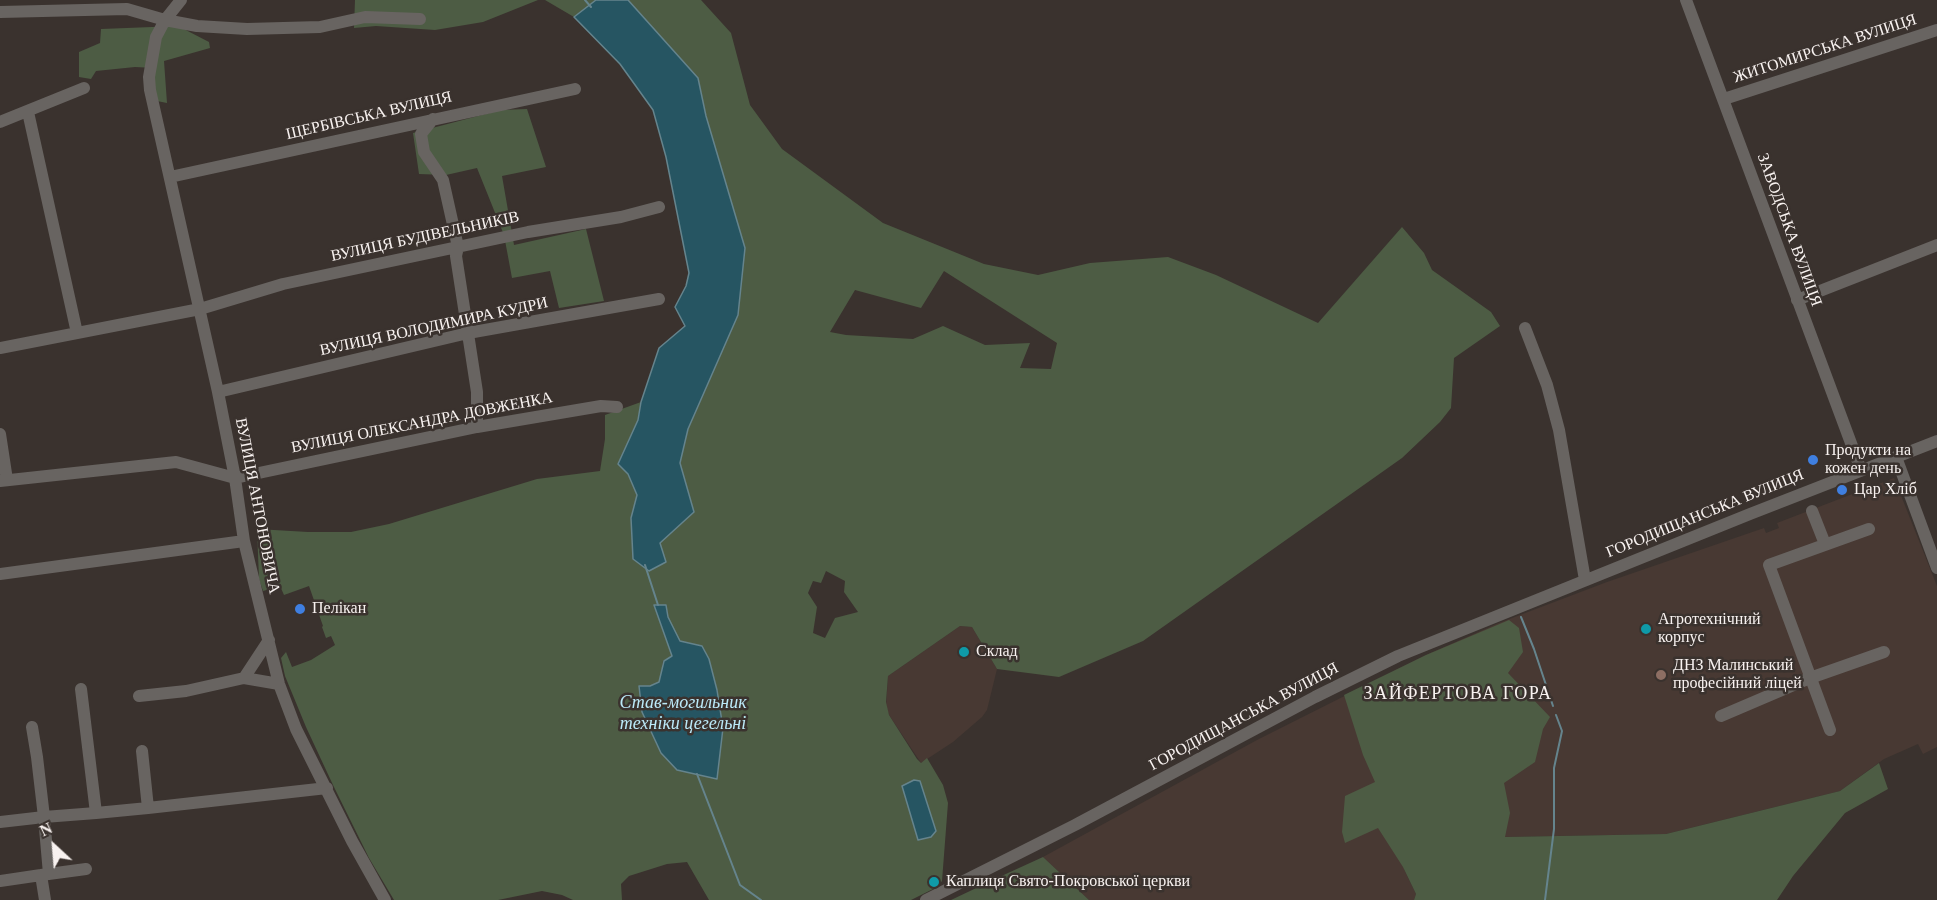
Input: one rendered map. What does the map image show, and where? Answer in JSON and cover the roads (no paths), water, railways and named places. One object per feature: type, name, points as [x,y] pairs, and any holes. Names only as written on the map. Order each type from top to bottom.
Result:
[{"type":"street","name":"ВУЛИЦЯ АНТОНОВИЧА","points":[[181,0],[165,20],[156,37],[151,60],[150,90],[218,392],[255,592],[279,684],[296,729],[352,841],[386,900]]},
{"type":"street","name":"ЗАВОДСЬКА ВУЛИЦЯ","points":[[1686,0],[1861,470]]},
{"type":"street","points":[[0,12],[127,9],[196,26],[247,29],[320,27],[365,17],[420,19]]},
{"type":"street","name":"ЖИТОМИРСЬКА ВУЛИЦЯ","points":[[1724,99],[1937,30]]},
{"type":"street","points":[[0,122],[84,88]]},
{"type":"street","name":"ЩЕРБІВСЬКА ВУЛИЦЯ","points":[[170,177],[575,89]]},
{"type":"street","points":[[28,112],[77,333]]},
{"type":"street","points":[[433,119],[422,134],[424,152],[443,180],[458,247],[456,256],[477,392],[477,427]]},
{"type":"street","name":"ВУЛИЦЯ БУДІВЕЛЬНИКІВ","points":[[0,348],[200,309],[283,284],[528,232],[621,217],[659,207]]},
{"type":"street","points":[[1797,300],[1937,245]]},
{"type":"street","name":"ВУЛИЦЯ ВОЛОДИМИРА КУДРИ","points":[[218,392],[468,333],[659,299]]},
{"type":"street","name":"ГОРОДИЩАНСЬКА ВУЛИЦЯ","points":[[1525,327],[1542,368],[1557,421],[1585,580]]},
{"type":"street","name":"ВУЛИЦЯ ОЛЕКСАНДРА ДОВЖЕНКА","points":[[235,478],[477,427],[601,406],[617,407]]},
{"type":"street","points":[[0,434],[3,481],[176,462],[235,478]]},
{"type":"street","name":"ГОРОДИЩАНСЬКА ВУЛИЦЯ","points":[[926,900],[1419,647],[1937,441]]},
{"type":"street","points":[[1896,457],[1937,568]]},
{"type":"street","points":[[1812,511],[1825,544]]},
{"type":"street","points":[[1830,730],[1769,565],[1869,529]]},
{"type":"street","points":[[0,574],[244,541]]},
{"type":"street","points":[[244,678],[269,640]]},
{"type":"street","points":[[1721,716],[1810,678],[1884,652]]},
{"type":"street","points":[[139,696],[186,691],[244,678],[279,684]]},
{"type":"street","points":[[81,689],[96,813]]},
{"type":"street","points":[[32,728],[38,757],[44,817],[45,900]]},
{"type":"street","points":[[142,750],[148,808]]},
{"type":"street","points":[[0,822],[327,788]]},
{"type":"street","points":[[0,881],[86,869]]},
{"type":"water","points":[[596,0],[628,0],[698,78],[706,116],[745,248],[738,315],[688,429],[680,463],[694,512],[660,543],[666,562],[649,571],[633,559],[631,518],[637,495],[628,474],[618,464],[638,420],[641,402],[659,348],[685,326],[675,307],[686,286],[689,273],[666,157],[653,110],[620,64],[574,17]]},
{"type":"water","name":"Став-могильник техніки цегельні","points":[[654,605],[666,605],[668,617],[680,641],[702,646],[709,659],[723,728],[717,779],[677,770],[661,753],[642,712],[639,686],[650,686],[659,682],[664,661],[672,656]]},
{"type":"water","points":[[914,780],[920,781],[936,831],[931,837],[918,840],[902,786]]},
{"type":"waterway","points":[[585,0],[591,7]]},
{"type":"waterway","points":[[645,565],[658,605]]},
{"type":"waterway","points":[[1521,617],[1553,706]]},
{"type":"waterway","points":[[1545,900],[1554,829],[1554,768],[1562,731],[1556,715]]},
{"type":"waterway","points":[[697,774],[740,885],[761,900]]},
{"type":"place","name":"Продукти на кожен день","points":[[1813,460]]},
{"type":"place","name":"Цар Хліб","points":[[1842,490]]},
{"type":"place","name":"Пелікан","points":[[300,609]]},
{"type":"place","name":"Агротехнічний корпус","points":[[1646,629]]},
{"type":"place","name":"Склад","points":[[964,652]]},
{"type":"place","name":"ДНЗ Малинський професійний ліцей","points":[[1661,675]]},
{"type":"place","name":"Каплиця Свято-Покровської церкви","points":[[934,882]]},
{"type":"district","name":"ЗАЙФЕРТОВА ГОРА","points":[[1458,694]]}]
